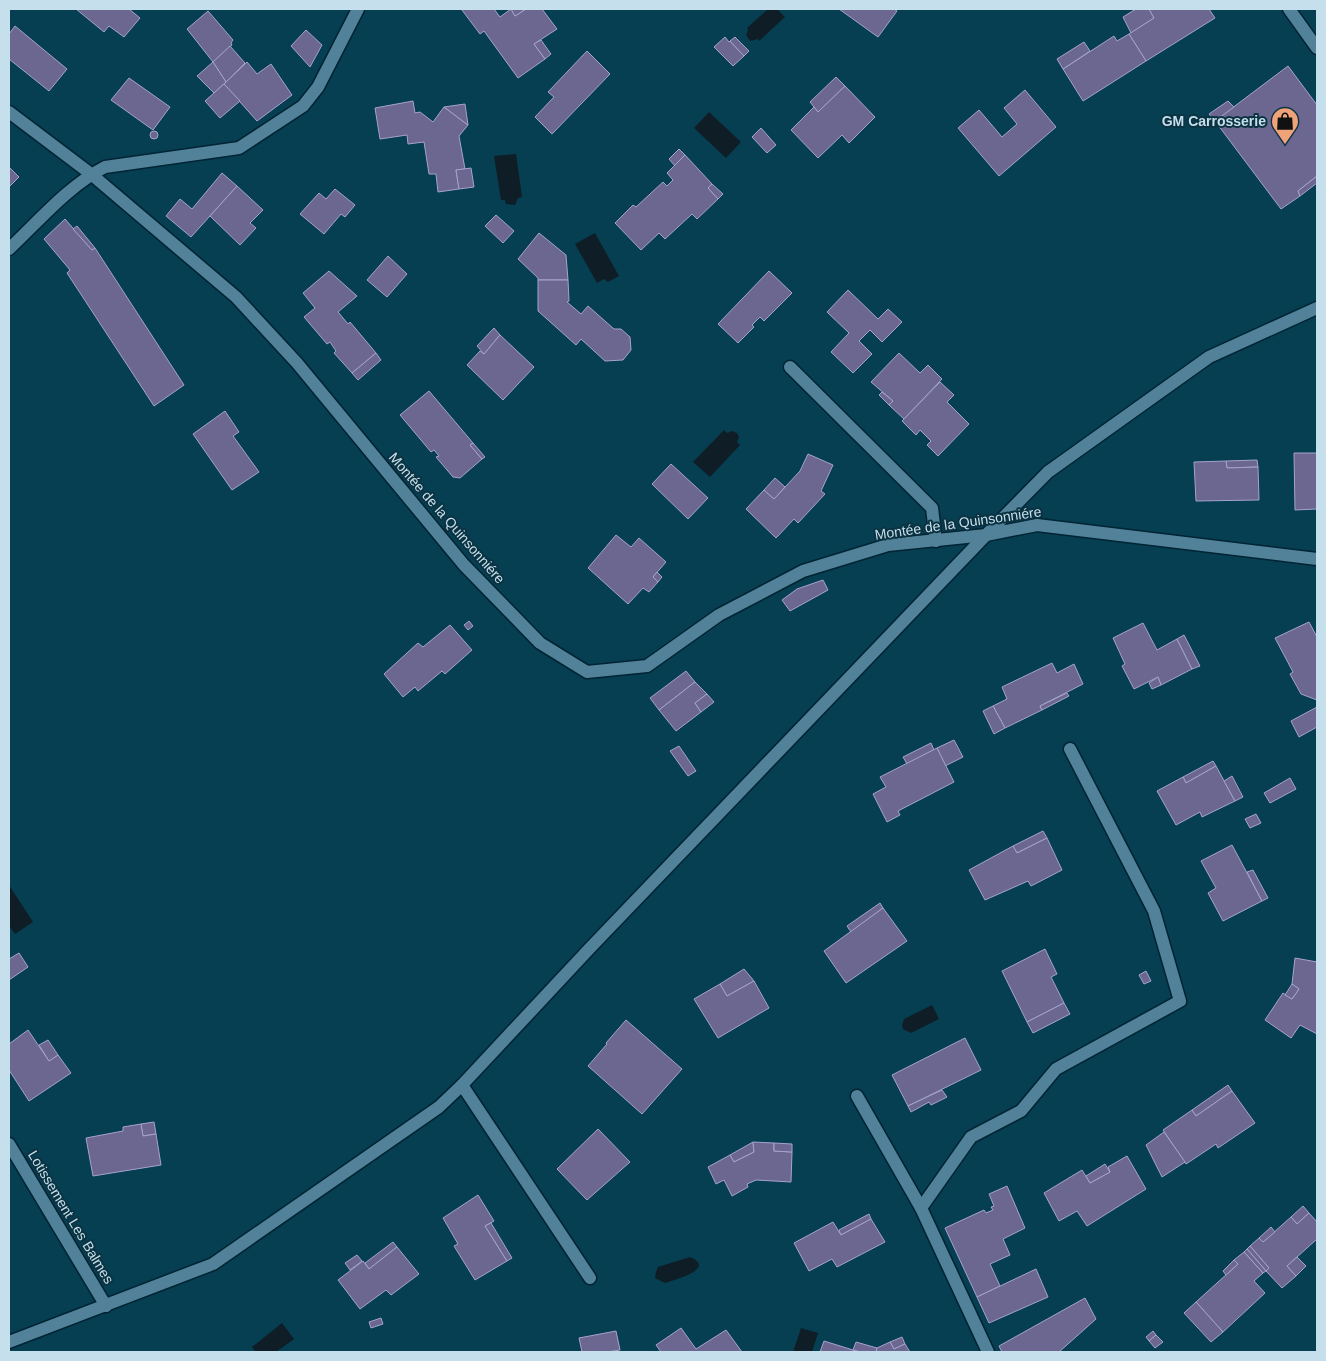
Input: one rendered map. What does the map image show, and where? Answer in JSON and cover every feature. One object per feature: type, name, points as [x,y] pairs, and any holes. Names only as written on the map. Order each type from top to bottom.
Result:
[{"type":"street","points":[[9,249],[73,188],[105,166],[238,148],[303,106],[318,87],[358,9]]},
{"type":"street","points":[[1289,9],[1317,48]]},
{"type":"street","name":"Montée de la Quinsonniére","points":[[9,112],[91,174],[236,297],[297,363],[464,566],[540,643],[587,672],[647,666],[719,615],[803,571],[888,545],[986,535],[1037,525],[1317,559]]},
{"type":"street","points":[[9,1342],[213,1264],[439,1107],[1048,472],[1210,357],[1317,308]]},
{"type":"street","points":[[790,367],[932,508],[936,540]]},
{"type":"street","points":[[921,1208],[971,1137],[1021,1112],[1056,1069],[1180,1001],[1154,910],[1070,748]]},
{"type":"street","points":[[462,1085],[590,1278]]},
{"type":"street","points":[[857,1096],[921,1208],[988,1352]]},
{"type":"street","name":"Lotissement Les Balmes","points":[[9,1144],[106,1306]]},
{"type":"water","points":[[768,9],[777,9],[785,17],[759,41],[758,39],[750,41],[746,35],[747,28]]},
{"type":"water","points":[[709,112],[741,142],[726,158],[694,128]]},
{"type":"water","points":[[516,154],[522,197],[518,198],[515,205],[506,204],[505,200],[501,200],[494,156]]},
{"type":"water","points":[[595,233],[619,276],[608,282],[604,279],[597,283],[575,244]]},
{"type":"water","points":[[724,430],[727,433],[732,431],[737,433],[739,437],[737,442],[740,445],[710,477],[693,462]]},
{"type":"water","points":[[9,885],[33,922],[15,934],[9,926]]},
{"type":"water","points":[[932,1005],[939,1019],[911,1033],[903,1029],[904,1019]]},
{"type":"water","points":[[690,1257],[697,1261],[699,1266],[697,1270],[684,1277],[665,1283],[655,1278],[658,1267]]},
{"type":"water","points":[[282,1323],[294,1339],[276,1352],[256,1352],[252,1347]]},
{"type":"water","points":[[801,1328],[818,1333],[812,1352],[793,1352]]},
{"type":"building","points":[[76,9],[129,9],[140,18],[124,37],[109,26],[104,32]]},
{"type":"building","points":[[494,9],[500,17],[511,9],[515,16],[526,9],[542,9],[557,29],[534,44],[545,59],[518,78],[484,31],[480,34],[462,10]]},
{"type":"building","points":[[511,9],[526,9],[515,16]]},
{"type":"building","points":[[839,9],[894,9],[897,11],[878,37]]},
{"type":"building","points":[[1136,9],[1149,9],[1154,18],[1131,33],[1123,17]]},
{"type":"building","points":[[1149,9],[1209,9],[1215,18],[1146,61],[1129,34],[1154,18]]},
{"type":"building","points":[[208,11],[233,40],[232,45],[213,62],[187,29]]},
{"type":"building","points":[[15,26],[67,69],[49,91],[9,59],[9,34]]},
{"type":"building","points":[[306,30],[322,45],[310,67],[291,46]]},
{"type":"building","points":[[1129,34],[1146,61],[1083,101],[1063,69],[1114,36],[1117,41]]},
{"type":"building","points":[[725,37],[744,56],[733,66],[714,47]]},
{"type":"building","points":[[735,37],[749,51],[744,56],[730,41]]},
{"type":"building","points":[[541,40],[551,54],[545,59],[534,44]]},
{"type":"building","points":[[1084,42],[1090,51],[1063,69],[1057,59]]},
{"type":"building","points":[[230,46],[245,63],[226,82],[213,62]]},
{"type":"building","points":[[587,51],[610,74],[552,134],[535,117],[554,97],[548,92]]},
{"type":"building","points":[[213,62],[226,82],[214,93],[197,76]]},
{"type":"building","points":[[247,62],[257,74],[271,64],[292,95],[257,121],[224,84]]},
{"type":"building","points":[[1288,66],[1317,105],[1317,176],[1298,191],[1300,196],[1281,209],[1215,121]]},
{"type":"building","points":[[836,77],[845,86],[818,112],[810,102]]},
{"type":"building","points":[[129,78],[170,107],[153,130],[111,100]]},
{"type":"building","points":[[224,84],[240,101],[220,118],[205,101]]},
{"type":"building","points":[[845,86],[875,117],[849,143],[842,135],[818,158],[791,130],[814,107],[818,112]]},
{"type":"building","points":[[1025,90],[1056,127],[999,176],[958,128],[979,110],[1002,137],[1017,124],[1004,108]]},
{"type":"building","points":[[413,101],[415,113],[420,112],[433,122],[444,107],[468,125],[459,136],[465,169],[456,170],[459,189],[438,192],[436,174],[429,174],[424,142],[408,144],[407,135],[380,139],[375,108]]},
{"type":"building","points":[[1228,101],[1234,107],[1215,121],[1209,114]]},
{"type":"building","points":[[465,104],[468,125],[444,107]]},
{"type":"building","points":[[761,128],[776,145],[767,153],[752,137]]},
{"type":"building","points":[[154,131],[158,135],[154,139],[150,135]]},
{"type":"building","points":[[679,149],[685,155],[675,166],[669,159]]},
{"type":"building","points":[[685,155],[712,184],[708,188],[718,199],[697,219],[692,214],[665,239],[659,233],[641,250],[615,223],[633,205],[636,207],[663,182],[667,186],[673,180],[667,173]]},
{"type":"building","points":[[9,167],[19,177],[9,187]]},
{"type":"building","points":[[471,168],[474,187],[459,189],[456,170]]},
{"type":"building","points":[[222,173],[237,186],[191,237],[166,216],[180,199],[192,209]]},
{"type":"building","points":[[1317,176],[1317,183],[1300,196],[1298,191]]},
{"type":"building","points":[[712,184],[723,194],[718,199],[708,188]]},
{"type":"building","points":[[237,186],[263,210],[250,223],[256,228],[240,245],[210,216]]},
{"type":"building","points":[[335,189],[355,205],[345,217],[341,214],[324,234],[300,214],[319,193],[326,199]]},
{"type":"building","points":[[496,215],[514,231],[503,243],[485,226]]},
{"type":"building","points":[[65,219],[92,250],[95,248],[184,385],[154,406],[67,273],[70,270],[44,239]]},
{"type":"building","points":[[77,226],[95,248],[92,250],[73,229]]},
{"type":"building","points":[[539,233],[566,255],[568,280],[538,280],[518,259]]},
{"type":"building","points":[[388,256],[407,274],[387,297],[367,280]]},
{"type":"building","points":[[329,271],[357,296],[338,312],[348,324],[350,322],[376,353],[352,373],[334,353],[336,351],[330,342],[327,344],[304,317],[315,308],[303,293]]},
{"type":"building","points":[[769,271],[792,293],[764,321],[760,317],[752,325],[754,327],[738,343],[718,324]]},
{"type":"building","points":[[538,280],[568,280],[569,301],[567,302],[581,314],[588,306],[614,329],[621,329],[630,337],[631,350],[623,360],[605,361],[581,339],[576,345],[538,311]]},
{"type":"building","points":[[848,290],[878,319],[888,309],[902,322],[882,342],[870,330],[859,341],[872,354],[853,373],[831,352],[849,333],[827,312]]},
{"type":"building","points":[[494,328],[500,335],[484,354],[477,346]]},
{"type":"building","points":[[500,335],[534,367],[503,400],[467,365],[480,351],[484,354]]},
{"type":"building","points":[[376,353],[381,360],[358,380],[352,373]]},
{"type":"building","points":[[899,353],[920,373],[928,365],[942,379],[904,419],[889,405],[893,401],[871,382]]},
{"type":"building","points":[[940,382],[954,395],[947,402],[969,424],[938,456],[927,445],[931,441],[920,430],[916,435],[902,421]]},
{"type":"building","points":[[429,391],[473,443],[470,445],[482,459],[460,478],[453,477],[436,457],[439,456],[434,450],[431,452],[400,415]]},
{"type":"building","points":[[882,392],[893,401],[889,405],[879,395]]},
{"type":"building","points":[[225,411],[239,432],[233,436],[259,472],[232,490],[193,434]]},
{"type":"building","points":[[473,443],[485,457],[482,459],[470,445]]},
{"type":"building","points":[[1294,453],[1317,453],[1317,509],[1295,510]]},
{"type":"building","points":[[808,454],[833,465],[821,491],[825,494],[798,523],[794,519],[776,538],[746,509],[764,490],[774,499],[800,471]]},
{"type":"building","points":[[1257,460],[1258,467],[1227,468],[1226,461]]},
{"type":"building","points":[[1226,461],[1227,468],[1258,467],[1259,500],[1196,501],[1194,462]]},
{"type":"building","points":[[671,464],[708,498],[688,519],[652,484]]},
{"type":"building","points":[[775,478],[785,487],[774,499],[764,490]]},
{"type":"building","points":[[616,535],[631,547],[639,538],[666,562],[653,577],[658,582],[649,592],[643,588],[628,604],[588,568]]},
{"type":"building","points":[[657,572],[662,577],[658,582],[653,577]]},
{"type":"building","points":[[823,580],[828,590],[790,611],[782,600],[797,589]]},
{"type":"building","points":[[469,621],[473,626],[468,630],[464,625]]},
{"type":"building","points":[[1309,622],[1317,637],[1317,700],[1301,694],[1290,674],[1293,672],[1275,638]]},
{"type":"building","points":[[1143,623],[1157,650],[1177,639],[1192,669],[1161,685],[1158,677],[1134,689],[1122,666],[1125,664],[1113,638]]},
{"type":"building","points":[[450,625],[472,650],[445,674],[442,671],[418,691],[415,687],[403,697],[384,674],[418,643],[423,647]]},
{"type":"building","points":[[1184,635],[1200,666],[1192,669],[1177,639]]},
{"type":"building","points":[[1052,663],[1057,673],[1074,664],[1083,684],[1040,706],[1042,710],[1005,728],[993,706],[1007,699],[1002,687]]},
{"type":"building","points":[[686,671],[695,682],[659,710],[650,698]]},
{"type":"building","points":[[1158,677],[1161,685],[1152,689],[1149,683]]},
{"type":"building","points":[[695,682],[707,694],[695,703],[701,712],[676,731],[659,710]]},
{"type":"building","points":[[1067,693],[1069,696],[1042,710],[1040,706]]},
{"type":"building","points":[[707,694],[714,702],[701,712],[695,703]]},
{"type":"building","points":[[993,706],[1005,728],[994,734],[983,711]]},
{"type":"building","points":[[1317,707],[1317,727],[1299,737],[1291,721]]},
{"type":"building","points":[[954,740],[963,757],[945,766],[937,748]]},
{"type":"building","points":[[931,743],[934,750],[907,764],[903,757]]},
{"type":"building","points":[[679,746],[696,771],[688,776],[670,751]]},
{"type":"building","points":[[937,748],[954,782],[898,811],[900,815],[887,822],[873,794],[886,787],[880,777]]},
{"type":"building","points":[[1213,761],[1216,766],[1186,783],[1183,777]]},
{"type":"building","points":[[1216,766],[1235,801],[1202,817],[1200,812],[1176,825],[1157,791],[1183,777],[1186,783]]},
{"type":"building","points":[[1232,776],[1243,797],[1235,801],[1224,781]]},
{"type":"building","points":[[1290,778],[1296,789],[1270,803],[1264,793]]},
{"type":"building","points":[[1256,814],[1261,823],[1250,828],[1245,819]]},
{"type":"building","points":[[1043,831],[1047,838],[1017,853],[1013,846]]},
{"type":"building","points":[[1047,838],[1062,870],[1031,886],[1028,881],[985,900],[969,870],[1013,846],[1017,853]]},
{"type":"building","points":[[1232,845],[1262,901],[1223,921],[1208,893],[1216,888],[1201,861]]},
{"type":"building","points":[[1253,870],[1268,898],[1262,901],[1247,872]]},
{"type":"building","points":[[880,903],[883,908],[851,932],[847,926]]},
{"type":"building","points":[[883,908],[907,941],[846,983],[824,951]]},
{"type":"building","points":[[1045,949],[1057,974],[1051,977],[1064,1003],[1027,1022],[1002,971]]},
{"type":"building","points":[[19,953],[28,967],[9,980],[9,959]]},
{"type":"building","points":[[1295,958],[1317,962],[1317,1034],[1300,1025],[1291,1038],[1265,1020],[1283,993],[1292,999],[1299,989],[1292,984]]},
{"type":"building","points":[[744,969],[754,981],[727,996],[720,984]]},
{"type":"building","points":[[1146,971],[1151,981],[1144,984],[1139,975]]},
{"type":"building","points":[[754,981],[769,1008],[718,1038],[694,999],[720,984],[727,996]]},
{"type":"building","points":[[1292,984],[1299,989],[1292,999],[1285,995]]},
{"type":"building","points":[[1064,1003],[1070,1014],[1033,1033],[1027,1022]]},
{"type":"building","points":[[626,1020],[682,1069],[642,1114],[588,1066]]},
{"type":"building","points":[[28,1030],[49,1061],[58,1055],[71,1073],[29,1101],[9,1070],[9,1044]]},
{"type":"building","points":[[965,1038],[981,1070],[908,1106],[892,1075]]},
{"type":"building","points":[[48,1040],[58,1055],[49,1061],[39,1045]]},
{"type":"building","points":[[1228,1085],[1232,1091],[1196,1116],[1192,1110]]},
{"type":"building","points":[[942,1090],[947,1097],[931,1105],[929,1102],[911,1112],[908,1106]]},
{"type":"building","points":[[1232,1091],[1255,1123],[1218,1148],[1216,1144],[1186,1164],[1163,1130],[1192,1110],[1196,1116]]},
{"type":"building","points":[[154,1122],[156,1134],[143,1136],[141,1124]]},
{"type":"building","points":[[141,1124],[143,1136],[156,1134],[161,1165],[93,1176],[86,1138],[123,1131],[123,1127]]},
{"type":"building","points":[[598,1129],[630,1162],[587,1200],[557,1169]]},
{"type":"building","points":[[1164,1132],[1185,1162],[1162,1177],[1146,1145]]},
{"type":"building","points":[[753,1142],[754,1152],[734,1162],[730,1155]]},
{"type":"building","points":[[753,1142],[774,1143],[774,1151],[792,1152],[791,1182],[756,1180],[747,1184],[748,1187],[732,1196],[724,1180],[716,1184],[708,1167],[730,1155],[734,1162],[754,1152]]},
{"type":"building","points":[[774,1143],[792,1144],[792,1152],[774,1151]]},
{"type":"building","points":[[1127,1156],[1146,1189],[1087,1226],[1077,1211],[1059,1221],[1044,1193],[1082,1170],[1090,1183],[1110,1172],[1108,1167]]},
{"type":"building","points":[[1105,1164],[1110,1172],[1090,1183],[1086,1176]]},
{"type":"building","points":[[1007,1186],[1025,1228],[1003,1239],[1010,1255],[990,1264],[1000,1286],[977,1297],[945,1228],[984,1210],[986,1213],[993,1210],[991,1207],[994,1206],[989,1194]]},
{"type":"building","points":[[478,1195],[494,1221],[485,1226],[507,1261],[475,1280],[454,1246],[458,1244],[443,1218]]},
{"type":"building","points":[[1303,1206],[1309,1213],[1297,1224],[1291,1217]]},
{"type":"building","points":[[1309,1213],[1317,1222],[1317,1239],[1287,1266],[1296,1276],[1282,1288],[1266,1271],[1269,1268],[1250,1246],[1259,1238],[1263,1242],[1291,1217],[1297,1224]]},
{"type":"building","points":[[869,1214],[871,1219],[841,1235],[839,1230]]},
{"type":"building","points":[[871,1219],[885,1242],[837,1267],[832,1259],[809,1271],[794,1243],[833,1222],[841,1235]]},
{"type":"building","points":[[491,1223],[512,1258],[507,1261],[485,1226]]},
{"type":"building","points":[[1271,1227],[1275,1232],[1263,1242],[1259,1238]]},
{"type":"building","points":[[393,1242],[397,1247],[369,1269],[365,1263]]},
{"type":"building","points":[[1250,1246],[1269,1268],[1266,1271],[1247,1249]]},
{"type":"building","points":[[397,1247],[419,1274],[391,1295],[386,1290],[360,1309],[338,1280],[363,1261],[369,1269]]},
{"type":"building","points":[[1247,1249],[1266,1271],[1263,1273],[1244,1252]]},
{"type":"building","points":[[1244,1252],[1263,1273],[1254,1281],[1265,1293],[1223,1332],[1196,1302],[1238,1264],[1234,1260]]},
{"type":"building","points":[[357,1255],[362,1261],[350,1270],[345,1263]]},
{"type":"building","points":[[1297,1257],[1306,1266],[1296,1276],[1287,1266]]},
{"type":"building","points":[[1234,1260],[1238,1264],[1226,1275],[1223,1271]]},
{"type":"building","points":[[1036,1269],[1048,1297],[989,1323],[977,1297]]},
{"type":"building","points":[[1085,1298],[1096,1319],[1059,1352],[1002,1352],[999,1346]]},
{"type":"building","points":[[1196,1302],[1223,1332],[1211,1342],[1184,1313]]},
{"type":"building","points":[[381,1318],[383,1324],[371,1328],[369,1322]]},
{"type":"building","points":[[681,1328],[696,1349],[726,1330],[742,1352],[661,1352],[656,1345]]},
{"type":"building","points":[[616,1331],[620,1350],[582,1352],[579,1338]]},
{"type":"building","points":[[1153,1331],[1156,1335],[1149,1341],[1146,1337]]},
{"type":"building","points":[[1156,1335],[1163,1342],[1155,1348],[1149,1341]]},
{"type":"building","points":[[902,1337],[905,1344],[894,1349],[890,1342]]},
{"type":"building","points":[[824,1341],[853,1350],[861,1352],[820,1352]]},
{"type":"building","points":[[856,1342],[877,1348],[876,1352],[853,1350]]},
{"type":"building","points":[[890,1342],[894,1349],[905,1344],[910,1352],[876,1352],[877,1348]]},
{"type":"place","name":"GM Carrosserie","points":[[1285,145]]}]
